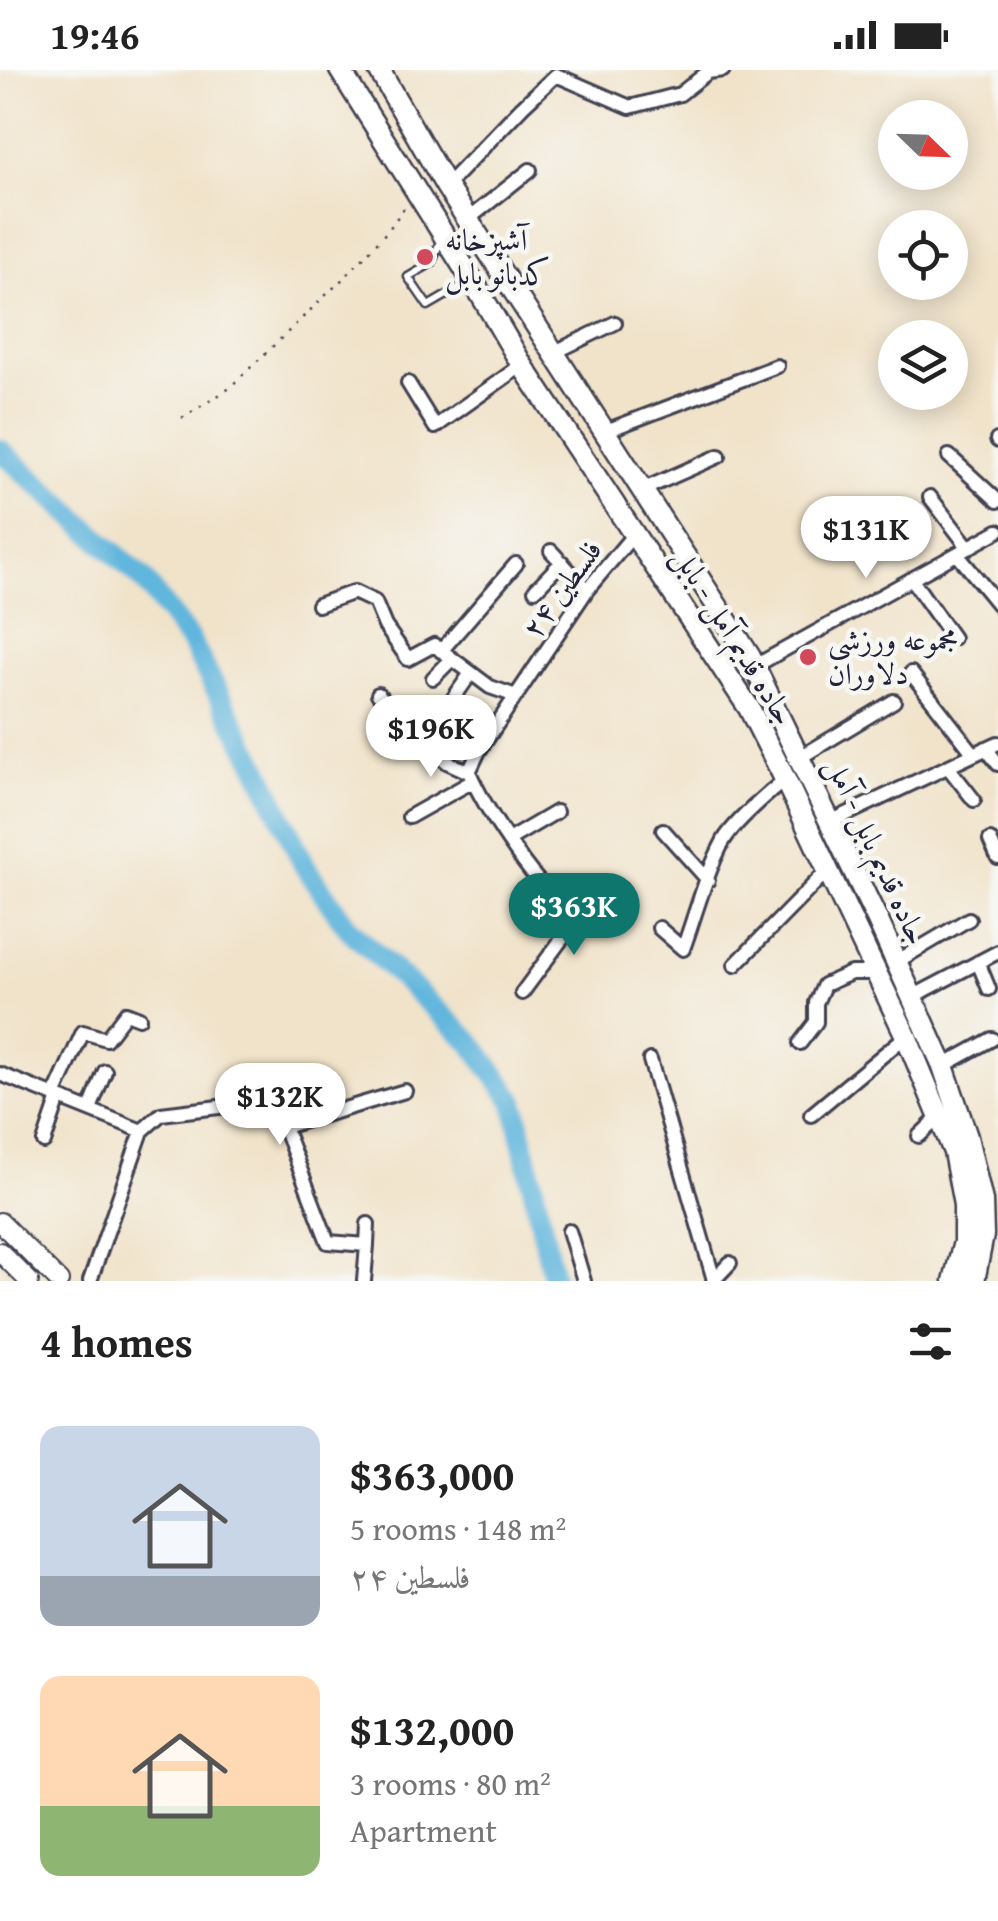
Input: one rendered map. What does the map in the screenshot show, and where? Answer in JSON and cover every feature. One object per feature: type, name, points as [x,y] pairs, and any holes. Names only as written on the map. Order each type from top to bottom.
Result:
[{"type":"main road","name":"جاده قدیم آمل - بابل","points":[[345,75],[522,366],[748,708],[785,780],[906,1036],[954,1152],[964,1205],[964,1242],[954,1281]]},
{"type":"main road","name":"جاده قدیم بابل - آمل","points":[[387,75],[446,186],[755,666],[800,758],[943,1066],[990,1198],[974,1281]]},
{"type":"main road","points":[[0,1222],[59,1281]]},
{"type":"main road","points":[[0,1252],[29,1281]]},
{"type":"street","points":[[690,88],[696,70]]},
{"type":"street","points":[[446,186],[556,75],[630,106],[680,94],[708,72],[723,70]]},
{"type":"street","points":[[468,220],[530,170]]},
{"type":"street","points":[[553,353],[616,324]]},
{"type":"street","points":[[408,383],[435,427],[522,366]]},
{"type":"street","points":[[603,432],[777,366]]},
{"type":"street","points":[[642,490],[719,456]]},
{"type":"street","points":[[948,456],[998,501]]},
{"type":"street","points":[[930,497],[998,604]]},
{"type":"street","points":[[755,666],[998,531]]},
{"type":"street","name":"فلسطین ۲۴","points":[[471,777],[479,752],[587,590],[634,534]]},
{"type":"street","points":[[551,550],[587,590]]},
{"type":"street","points":[[535,590],[562,562]]},
{"type":"street","points":[[434,678],[446,655],[516,564]]},
{"type":"street","points":[[912,580],[952,638]]},
{"type":"street","points":[[318,605],[354,592],[374,602],[408,658],[434,645],[490,688],[516,696]]},
{"type":"street","points":[[912,673],[998,764]]},
{"type":"street","points":[[453,699],[471,674]]},
{"type":"street","points":[[378,694],[418,737],[471,777],[531,871],[559,901],[581,914]]},
{"type":"street","points":[[800,758],[894,702]]},
{"type":"street","points":[[830,822],[986,748]]},
{"type":"street","points":[[948,766],[974,800]]},
{"type":"street","points":[[408,817],[471,777]]},
{"type":"street","points":[[658,928],[683,949],[726,836],[785,780]]},
{"type":"street","points":[[510,839],[556,812]]},
{"type":"street","points":[[662,830],[708,880]]},
{"type":"street","points":[[990,840],[998,858]]},
{"type":"street","points":[[735,965],[828,870]]},
{"type":"street","points":[[522,993],[592,898]]},
{"type":"street","points":[[896,962],[969,918]]},
{"type":"street","points":[[912,997],[998,953]]},
{"type":"street","points":[[978,962],[989,989]]},
{"type":"street","points":[[800,1043],[816,1022],[816,1004],[824,984],[850,972],[876,972]]},
{"type":"street","points":[[44,1142],[56,1097],[83,1032],[106,1039],[126,1013],[139,1018]]},
{"type":"street","points":[[811,1115],[906,1036]]},
{"type":"street","points":[[943,1066],[992,1039]]},
{"type":"street","points":[[650,1060],[714,1280]]},
{"type":"street","points":[[90,1109],[105,1072]]},
{"type":"street","points":[[0,1074],[142,1130]]},
{"type":"street","points":[[284,1127],[405,1092]]},
{"type":"street","points":[[90,1281],[142,1130],[160,1114],[252,1104],[284,1127],[328,1242],[367,1245]]},
{"type":"street","points":[[919,1136],[940,1116]]},
{"type":"street","points":[[364,1281],[368,1224]]},
{"type":"street","points":[[568,1232],[584,1281]]},
{"type":"street","points":[[714,1280],[730,1263]]},
{"type":"lane","points":[[442,235],[432,263],[408,277],[416,290],[428,306],[458,288],[480,293]]},
{"type":"path","points":[[182,418],[227,390],[349,273],[405,208],[414,189]]},
{"type":"waterway","points":[[0,450],[143,579],[190,641],[259,769],[305,867],[349,929],[471,1042],[514,1101],[554,1281]]},
{"type":"place","name":"آشپزخانه کدبانو بابل","points":[[425,257]]},
{"type":"place","name":"مجموعه ورزشی دلاوران","points":[[808,657]]}]
